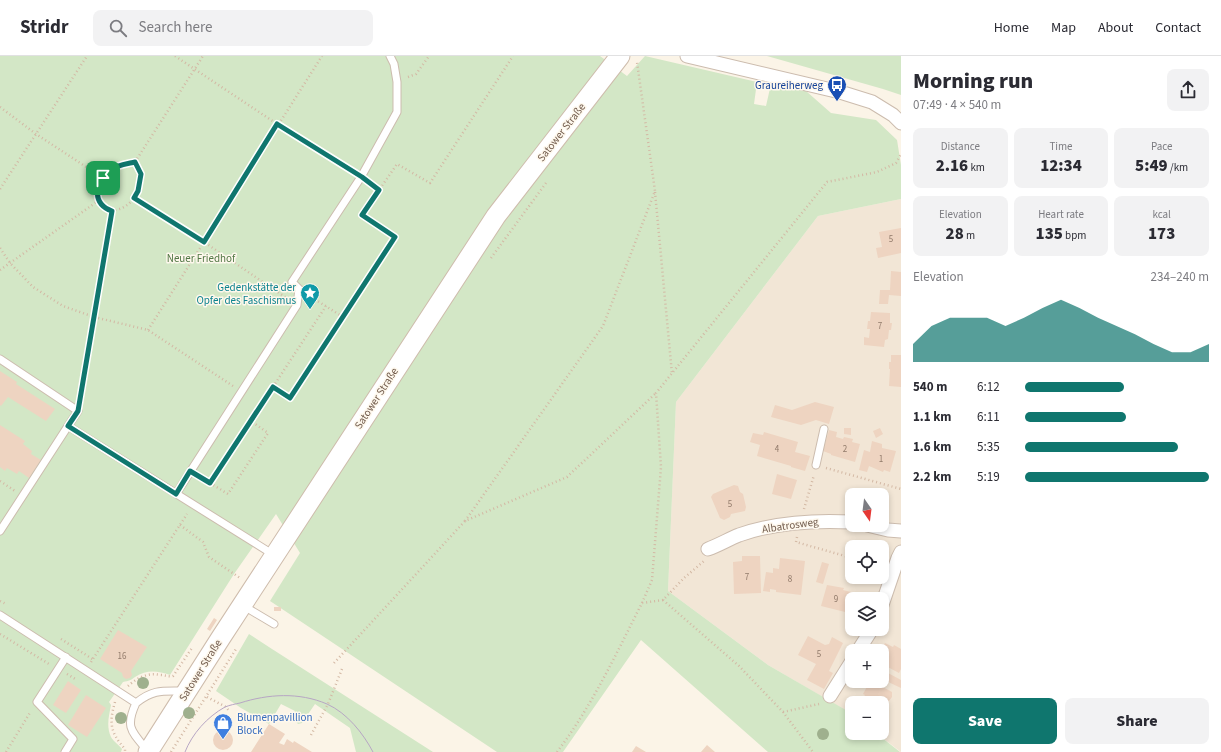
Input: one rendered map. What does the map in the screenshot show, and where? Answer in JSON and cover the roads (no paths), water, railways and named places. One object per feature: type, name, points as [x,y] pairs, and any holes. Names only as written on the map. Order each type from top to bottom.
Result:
[{"type":"main road","name":"Satower Straße","points":[[149,752],[274,555],[496,216],[626,60]]},
{"type":"street","points":[[687,56],[717,59],[872,102],[893,115],[901,123]]},
{"type":"street","name":"Albatrosweg","points":[[708,549],[739,535],[767,527],[822,520],[845,522]]},
{"type":"street","points":[[889,530],[901,531]]},
{"type":"street","points":[[886,592],[901,552]]},
{"type":"street","points":[[830,696],[845,672]]},
{"type":"lane","points":[[176,494],[297,305],[299,290],[292,282],[362,177],[397,112],[397,82],[394,64],[390,56]]},
{"type":"lane","points":[[0,359],[78,411],[0,531]]},
{"type":"lane","points":[[68,426],[274,555]]},
{"type":"lane","points":[[816,465],[824,429]]},
{"type":"lane","points":[[242,605],[274,624]]},
{"type":"lane","points":[[0,615],[136,703]]},
{"type":"lane","points":[[65,752],[73,739],[36,702],[66,657]]},
{"type":"lane","points":[[149,752],[134,734],[129,724],[131,712],[136,703],[151,693],[161,691],[187,691]]},
{"type":"tram line","points":[[185,752],[196,732],[218,711],[231,705],[272,696],[295,696],[316,700],[327,704],[348,718],[354,724],[373,752]]},
{"type":"place","name":"Graureiherweg","points":[[837,102]]},
{"type":"place","name":"Gedenkstätte der Opfer des Faschismus","points":[[310,310]]},
{"type":"place","name":"Blumenpavillion Block","points":[[223,740]]},
{"type":"park label","name":"Neuer Friedhof","points":[[201,258]]}]
